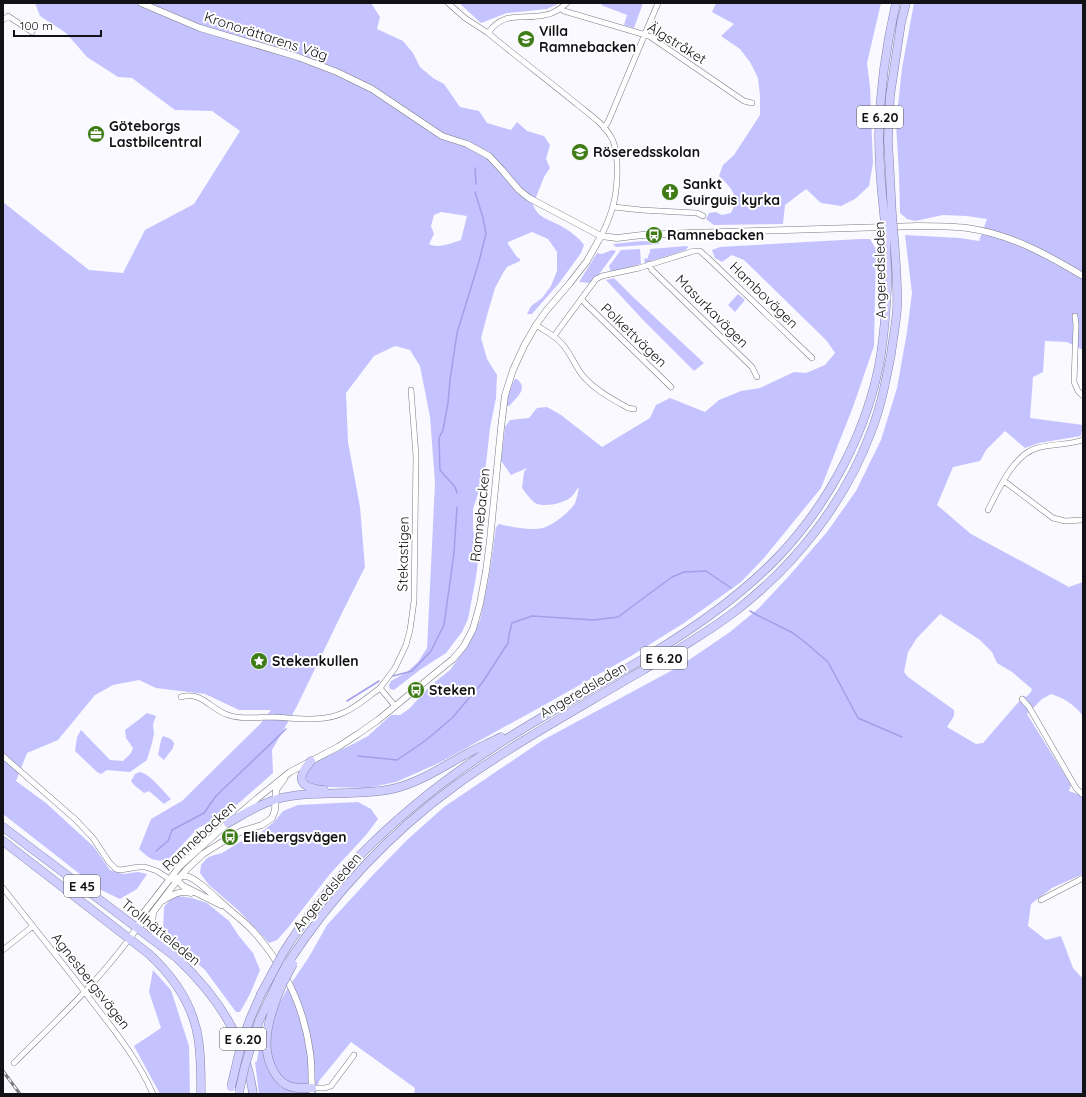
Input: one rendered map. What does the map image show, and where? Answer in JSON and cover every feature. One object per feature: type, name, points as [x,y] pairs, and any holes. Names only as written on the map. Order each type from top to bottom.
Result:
[{"type":"highway","name":"Angeredsleden","points":[[888,214],[880,166],[879,134],[888,42],[896,3]]},
{"type":"highway","name":"Angeredsleden","points":[[230,1090],[241,1045],[250,1019],[261,994],[283,953],[303,923],[336,881],[362,853],[404,814],[459,771],[495,746],[653,653],[727,602],[776,558],[810,519],[839,474],[861,428],[878,367],[882,341],[890,240],[888,214],[888,146],[890,103],[900,29],[906,3]]},
{"type":"highway","name":"Angeredsleden","points":[[280,982],[290,963],[318,920],[335,899],[377,853],[413,820],[455,786],[538,732],[664,658],[714,626],[754,595],[801,549],[818,528],[841,494],[872,431],[886,382],[897,310],[896,260],[890,240]]},
{"type":"highway","points":[[228,823],[260,805],[275,800],[302,795],[375,792],[402,786],[427,776],[469,753],[540,719]]},
{"type":"highway","points":[[311,761],[303,769],[301,780],[303,783],[312,789],[342,793]]},
{"type":"highway","name":"Trollhätteleden","points":[[3,827],[177,958],[193,973],[217,1003],[242,1049],[249,1072],[253,1094]]},
{"type":"highway","name":"Trollhätteleden","points":[[3,841],[129,939],[159,964],[170,976],[183,995],[196,1028],[200,1051],[201,1094]]},
{"type":"highway","points":[[280,982],[269,1023],[267,1045],[268,1058],[275,1074],[285,1084],[312,1091]]},
{"type":"highway","name":"E 6.20","points":[[239,1093],[250,1046],[258,1024],[269,998],[280,982]]},
{"type":"street","name":"Kronorättarens Väg","points":[[141,3],[200,28],[298,56],[337,72],[372,89],[442,136],[467,144],[489,156],[519,190],[529,198],[602,236]]},
{"type":"street","name":"Ramnebacken","points":[[129,939],[137,928],[142,916],[169,879],[192,855],[259,796],[290,772],[338,747],[396,706],[453,659],[464,646],[473,629],[480,604],[486,571],[505,395],[513,370],[536,325],[587,261],[602,236],[614,207],[618,176],[616,150],[611,137],[604,128],[559,89],[488,33],[465,18],[448,3]]},
{"type":"street","points":[[488,33],[493,26],[504,19],[511,17],[546,15],[561,9],[567,3]]},
{"type":"street","points":[[604,128],[608,122],[658,3]]},
{"type":"street","name":"Älgstråket","points":[[561,9],[649,36],[744,101],[752,103]]},
{"type":"street","points":[[3,20],[8,16],[32,32]]},
{"type":"street","points":[[614,207],[697,213],[703,216]]},
{"type":"street","points":[[602,236],[617,238],[642,235],[697,233],[952,226],[981,230],[1019,241],[1044,253],[1083,276]]},
{"type":"street","name":"Hambovägen","points":[[649,264],[689,252],[702,252],[812,358]]},
{"type":"street","points":[[554,336],[596,279],[602,276],[649,264]]},
{"type":"street","name":"Masurkavägen","points":[[649,264],[652,270],[752,367],[757,377]]},
{"type":"street","name":"Polkettvägen","points":[[581,300],[671,387]]},
{"type":"street","points":[[1075,316],[1074,382],[1078,391],[1083,396]]},
{"type":"street","points":[[536,325],[554,336],[564,345],[577,369],[593,386],[628,408],[634,409]]},
{"type":"street","name":"Stekastigen","points":[[380,688],[395,668],[406,645],[410,630],[414,601],[416,456],[411,390]]},
{"type":"street","points":[[988,510],[1012,467],[1021,458],[1032,450],[1083,440]]},
{"type":"street","points":[[1004,480],[1053,518],[1065,521],[1083,520]]},
{"type":"street","points":[[181,697],[186,696],[201,698],[218,710],[232,716],[316,718],[332,716],[345,712],[356,706],[380,688],[396,706]]},
{"type":"street","points":[[1022,699],[1029,707],[1076,788],[1083,795]]},
{"type":"street","points":[[3,756],[76,820],[99,846],[109,862],[116,869],[120,870],[145,867],[157,871],[169,879],[184,876],[192,878],[254,932],[272,956],[292,989],[300,1007],[307,1033],[310,1053],[312,1091],[331,1086],[354,1055]]},
{"type":"street","name":"Ramnebacken","points":[[137,928],[147,920],[178,878],[203,854],[236,834],[269,821],[274,814],[275,795],[278,787],[290,772]]},
{"type":"street","points":[[178,878],[178,881],[183,886],[228,908]]},
{"type":"street","points":[[1041,900],[1083,878]]},
{"type":"street","name":"Agnesbergsvägen","points":[[3,888],[84,991],[136,1062],[153,1094]]},
{"type":"street","points":[[161,902],[173,894],[181,892],[187,892],[205,897]]},
{"type":"street","name":"Ramnebacken","points":[[155,910],[151,923],[154,933],[177,958]]},
{"type":"street","points":[[3,950],[33,926]]},
{"type":"street","points":[[14,1063],[84,991],[119,953],[129,939]]},
{"type":"shaded area","points":[[35,3],[371,3],[380,17],[377,29],[403,41],[413,53],[420,67],[433,78],[444,84],[460,107],[479,111],[487,123],[511,130],[517,122],[527,131],[544,136],[550,145],[546,159],[550,168],[544,177],[533,205],[535,210],[541,216],[568,230],[584,245],[581,253],[560,282],[532,314],[527,314],[531,306],[542,298],[551,286],[557,271],[557,252],[548,239],[532,232],[508,242],[520,261],[507,267],[495,288],[481,338],[487,359],[497,375],[496,398],[490,428],[485,473],[473,509],[473,530],[479,554],[476,577],[468,619],[462,632],[446,653],[421,669],[394,690],[390,689],[389,685],[391,681],[407,672],[418,662],[427,648],[435,483],[430,417],[420,366],[410,350],[395,346],[374,356],[346,393],[348,442],[360,507],[365,567],[296,708],[272,750],[273,773],[224,816],[198,828],[167,861],[162,861],[152,859],[139,849],[151,819],[182,801],[260,724],[271,710],[239,710],[205,694],[156,688],[139,680],[113,685],[95,695],[58,740],[27,753],[16,781],[46,803],[94,847],[110,870],[123,874],[138,872],[147,874],[137,889],[120,899],[99,889],[3,814],[3,202],[89,270],[123,273],[145,230],[194,204],[240,131],[212,111],[175,110],[132,78],[118,77],[87,57],[66,33],[40,16]],"holes":[[[441,212],[467,216],[461,240],[441,246],[429,244],[434,234],[431,226],[434,215]]]},
{"type":"shaded area","points":[[459,3],[560,3],[547,9],[507,13],[481,23]]},
{"type":"shaded area","points":[[602,3],[643,3],[634,28],[624,25],[627,15],[601,5]]},
{"type":"shaded area","points":[[716,3],[881,3],[867,63],[870,87],[873,163],[869,186],[855,199],[841,206],[821,203],[806,189],[785,205],[783,224],[714,225],[706,219],[709,213],[716,212],[722,215],[731,213],[735,204],[734,195],[719,176],[723,165],[734,155],[760,115],[758,78],[750,62],[740,49],[721,36],[734,24],[712,12]]},
{"type":"shaded area","points":[[914,3],[1083,3],[1083,350],[1067,342],[1045,341],[1043,372],[1033,377],[1030,418],[1083,425],[1081,436],[1039,443],[1025,448],[1005,431],[986,450],[980,461],[953,467],[937,505],[971,534],[1069,587],[1083,582],[1083,716],[1069,702],[1051,694],[1042,699],[1027,714],[1071,785],[1069,791],[1083,797],[1083,874],[1052,888],[1031,904],[1028,926],[1046,940],[1061,936],[1073,968],[1083,979],[1083,1094],[414,1094],[415,1088],[351,1042],[319,1081],[316,1094],[259,1094],[255,1062],[257,1061],[261,1036],[286,991],[309,957],[327,925],[407,840],[444,807],[543,740],[680,666],[730,632],[759,608],[789,576],[827,532],[856,491],[881,440],[897,388],[912,293],[905,235],[960,238],[979,241],[987,219],[943,215],[915,221],[907,219],[900,213],[896,124],[902,68]],"holes":[[[940,614],[980,640],[992,652],[997,663],[1012,672],[1032,689],[1026,697],[1024,696],[1022,698],[983,743],[976,744],[947,727],[954,716],[954,710],[908,677],[904,672],[908,652],[917,638]]]},
{"type":"shaded area","points":[[870,239],[876,249],[874,346],[853,407],[821,488],[764,558],[741,582],[684,623],[631,656],[439,763],[396,782],[367,788],[329,787],[313,785],[308,782],[306,772],[315,762],[368,736],[391,715],[400,715],[409,709],[430,686],[450,670],[470,642],[480,620],[489,576],[496,527],[499,524],[527,529],[543,528],[561,518],[575,503],[579,487],[572,496],[560,503],[541,505],[533,501],[522,488],[524,472],[527,468],[511,475],[501,461],[505,427],[510,420],[529,418],[537,408],[547,407],[561,415],[602,447],[650,418],[656,405],[670,398],[705,412],[719,400],[741,391],[760,388],[794,372],[806,373],[825,365],[835,353],[827,341],[744,260],[732,255],[722,262],[715,258],[712,250],[720,247]]},
{"type":"shaded area","points":[[642,241],[659,242],[659,244],[616,247],[613,244]]},
{"type":"shaded area","points":[[688,247],[686,250],[645,263],[644,259],[648,258],[650,249]]},
{"type":"shaded area","points":[[640,249],[641,264],[611,272],[609,266],[621,250]]},
{"type":"shaded area","points":[[612,250],[616,251],[591,283],[579,282],[597,253],[602,254]]},
{"type":"shaded area","points":[[614,278],[704,363],[694,371],[606,280]]},
{"type":"shaded area","points":[[738,294],[745,300],[735,312],[728,305]]},
{"type":"shaded area","points":[[515,379],[520,382],[522,389],[509,406],[507,406],[509,392]]},
{"type":"shaded area","points":[[147,713],[156,716],[153,724],[154,734],[152,743],[147,760],[130,772],[107,770],[101,774],[75,751],[77,737],[81,730],[110,760],[123,761],[131,753],[133,748],[126,738],[125,730]]},
{"type":"shaded area","points":[[163,736],[171,739],[174,743],[173,748],[164,760],[158,755]]},
{"type":"shaded area","points":[[140,772],[152,779],[171,799],[164,804],[149,791],[144,793],[134,785],[131,781],[135,774]]},
{"type":"shaded area","points":[[358,802],[371,809],[378,819],[366,835],[330,874],[277,940],[269,943],[239,911],[209,885],[200,873],[201,865],[207,858],[222,853],[245,839],[258,835],[275,821],[283,811],[298,805]]},
{"type":"shaded area","points":[[178,896],[192,898],[207,903],[229,921],[253,953],[260,970],[250,994],[240,1012],[236,1012],[205,970],[173,942],[163,931],[164,907],[170,900]]},
{"type":"shaded area","points":[[153,970],[171,990],[189,1046],[190,1094],[160,1094],[134,1046],[161,1028],[149,992]]},
{"type":"waterway","points":[[475,168],[476,184]]},
{"type":"waterway","points":[[457,493],[455,487],[440,470],[439,438],[443,430],[448,403],[457,333],[486,234],[475,192]]},
{"type":"waterway","points":[[393,676],[412,671],[431,651],[444,625],[454,553],[457,507]]},
{"type":"waterway","points":[[358,756],[397,760],[425,741],[452,718],[482,683],[508,643],[512,623],[532,616],[594,620],[618,617],[672,577],[684,572],[706,571],[731,588]]},
{"type":"waterway","points":[[750,611],[793,633],[828,662],[858,718],[902,737]]},
{"type":"waterway","points":[[347,701],[379,681]]},
{"type":"waterway","points":[[156,851],[168,841],[172,830],[204,813],[216,796],[286,729]]},
{"type":"railway","points":[[3,1071],[20,1094]]},
{"type":"place","name":"Villa Ramnebacken","points":[[526,39]]},
{"type":"place","name":"Göteborgs Lastbilcentral","points":[[96,134]]},
{"type":"place","name":"Röseredsskolan","points":[[580,152]]},
{"type":"place","name":"Sankt Guirguis kyrka","points":[[670,192]]},
{"type":"place","name":"Ramnebacken","points":[[654,235]]},
{"type":"place","name":"Stekenkullen","points":[[259,661]]},
{"type":"place","name":"Steken","points":[[416,690]]},
{"type":"place","name":"Eliebergsvägen","points":[[230,837]]}]
